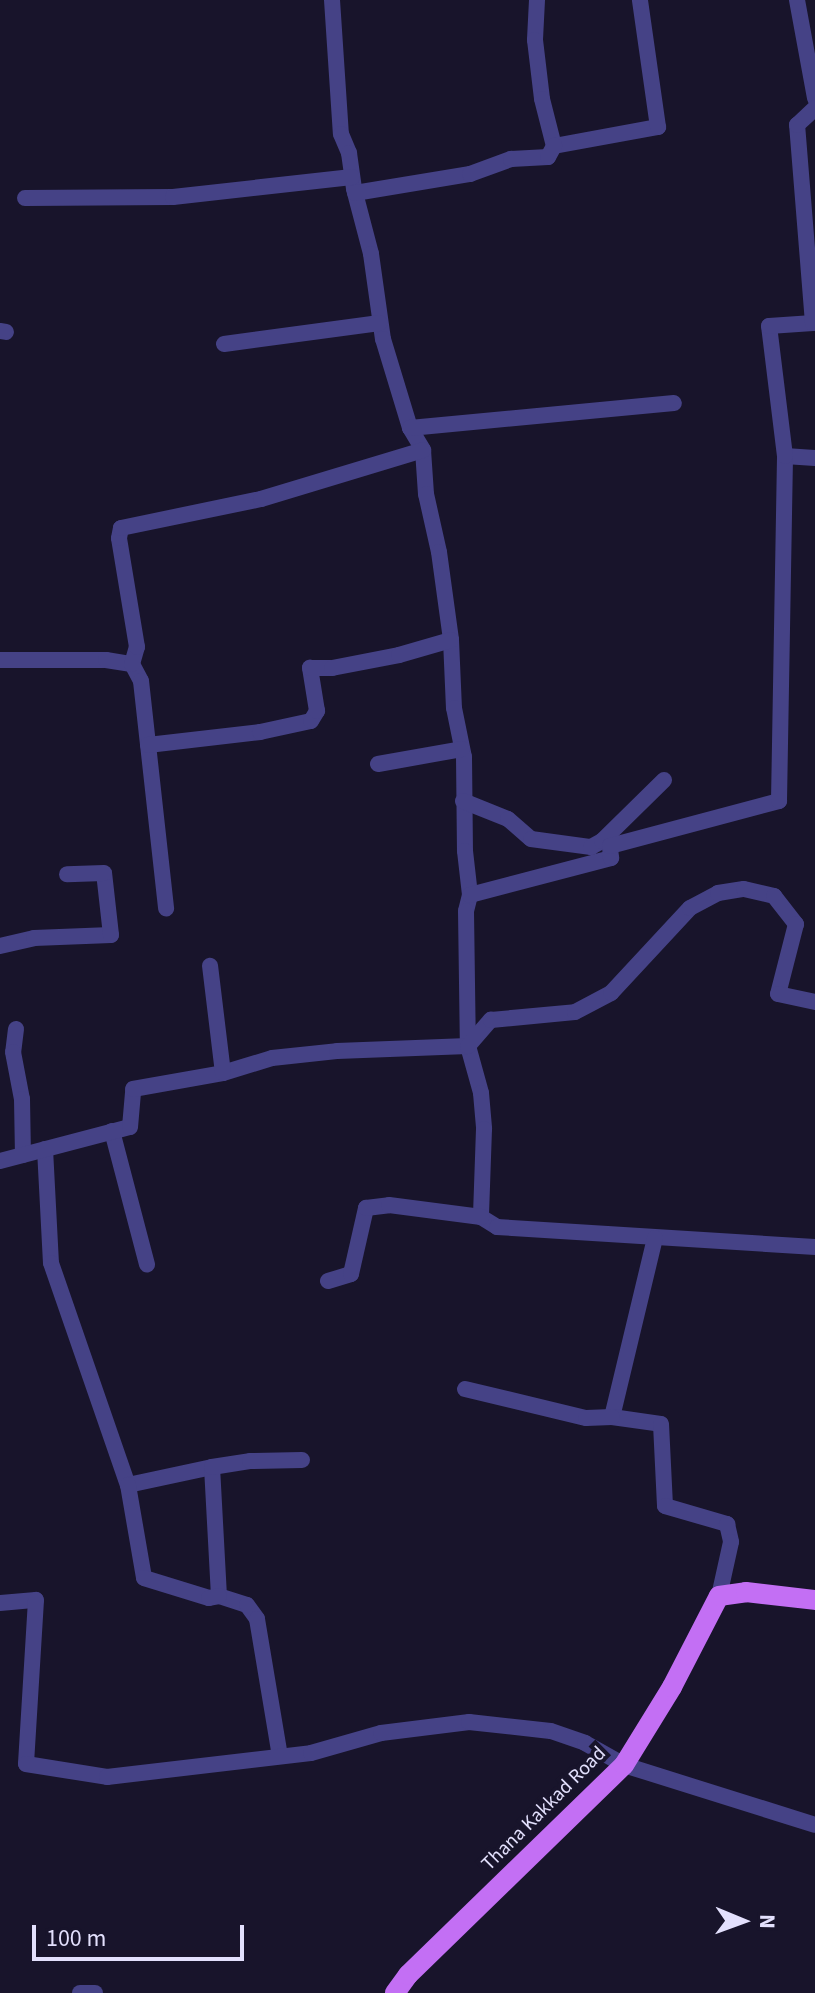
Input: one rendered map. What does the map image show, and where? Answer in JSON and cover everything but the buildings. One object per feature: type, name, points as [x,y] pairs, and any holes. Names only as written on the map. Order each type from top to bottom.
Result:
[{"type":"main road","points":[[719,1596],[746,1592],[815,1600]]},
{"type":"main road","name":"Thana Kakkad Road","points":[[395,1993],[408,1975],[624,1765],[672,1687],[719,1596]]},
{"type":"street","points":[[332,0],[341,134],[349,153],[371,254],[380,323],[410,428],[423,450],[426,494],[439,552],[451,640],[454,708],[462,749],[470,895],[466,911],[468,1046],[481,1093],[483,1117],[481,1217]]},
{"type":"street","points":[[25,198],[173,197],[354,185],[470,174],[511,159],[548,157],[554,146],[542,99],[535,40],[537,0]]},
{"type":"street","points":[[554,146],[658,127],[640,0]]},
{"type":"street","points":[[797,0],[815,98]]},
{"type":"street","points":[[470,895],[611,858],[610,846],[779,801],[785,456],[781,448],[769,326],[813,323],[797,125],[815,108]]},
{"type":"street","points":[[224,344],[380,323]]},
{"type":"street","points":[[410,428],[674,403]]},
{"type":"street","points":[[166,909],[141,681],[132,664],[137,647],[119,538],[121,528],[261,499],[423,450]]},
{"type":"street","points":[[785,456],[815,458]]},
{"type":"street","points":[[148,745],[260,732],[311,721],[317,711],[310,668],[332,668],[399,655],[451,640]]},
{"type":"street","points":[[0,660],[106,660],[132,664]]},
{"type":"street","points":[[378,764],[462,749]]},
{"type":"street","points":[[463,801],[508,819],[531,839],[591,847],[602,841],[664,780]]},
{"type":"street","points":[[0,946],[34,938],[111,935],[104,873],[67,874]]},
{"type":"street","points":[[0,1161],[130,1127],[133,1089],[223,1073],[272,1058],[337,1051],[468,1046],[491,1020],[575,1012],[611,993],[690,908],[718,893],[744,889],[774,896],[796,924],[778,994],[815,1002]]},
{"type":"street","points":[[210,966],[223,1073]]},
{"type":"street","points":[[16,1029],[13,1052],[22,1099],[23,1155]]},
{"type":"street","points":[[112,1131],[147,1264]]},
{"type":"street","points":[[45,1149],[51,1263],[128,1485],[144,1578],[209,1598],[219,1596],[247,1605],[257,1619],[280,1756]]},
{"type":"street","points":[[328,1281],[351,1274],[366,1208],[389,1205],[481,1217],[497,1227],[815,1247]]},
{"type":"street","points":[[612,1417],[655,1238]]},
{"type":"street","points":[[465,1389],[586,1418],[612,1417],[661,1424],[665,1506],[727,1524],[731,1542],[719,1596]]},
{"type":"street","points":[[128,1485],[250,1461],[302,1460]]},
{"type":"street","points":[[212,1467],[219,1596]]},
{"type":"street","points":[[0,1603],[36,1600],[26,1764],[107,1777],[311,1753],[381,1733],[469,1722],[551,1731],[585,1743],[624,1765],[815,1825]]},
{"type":"street","points":[[80,1993],[95,1993]]}]
